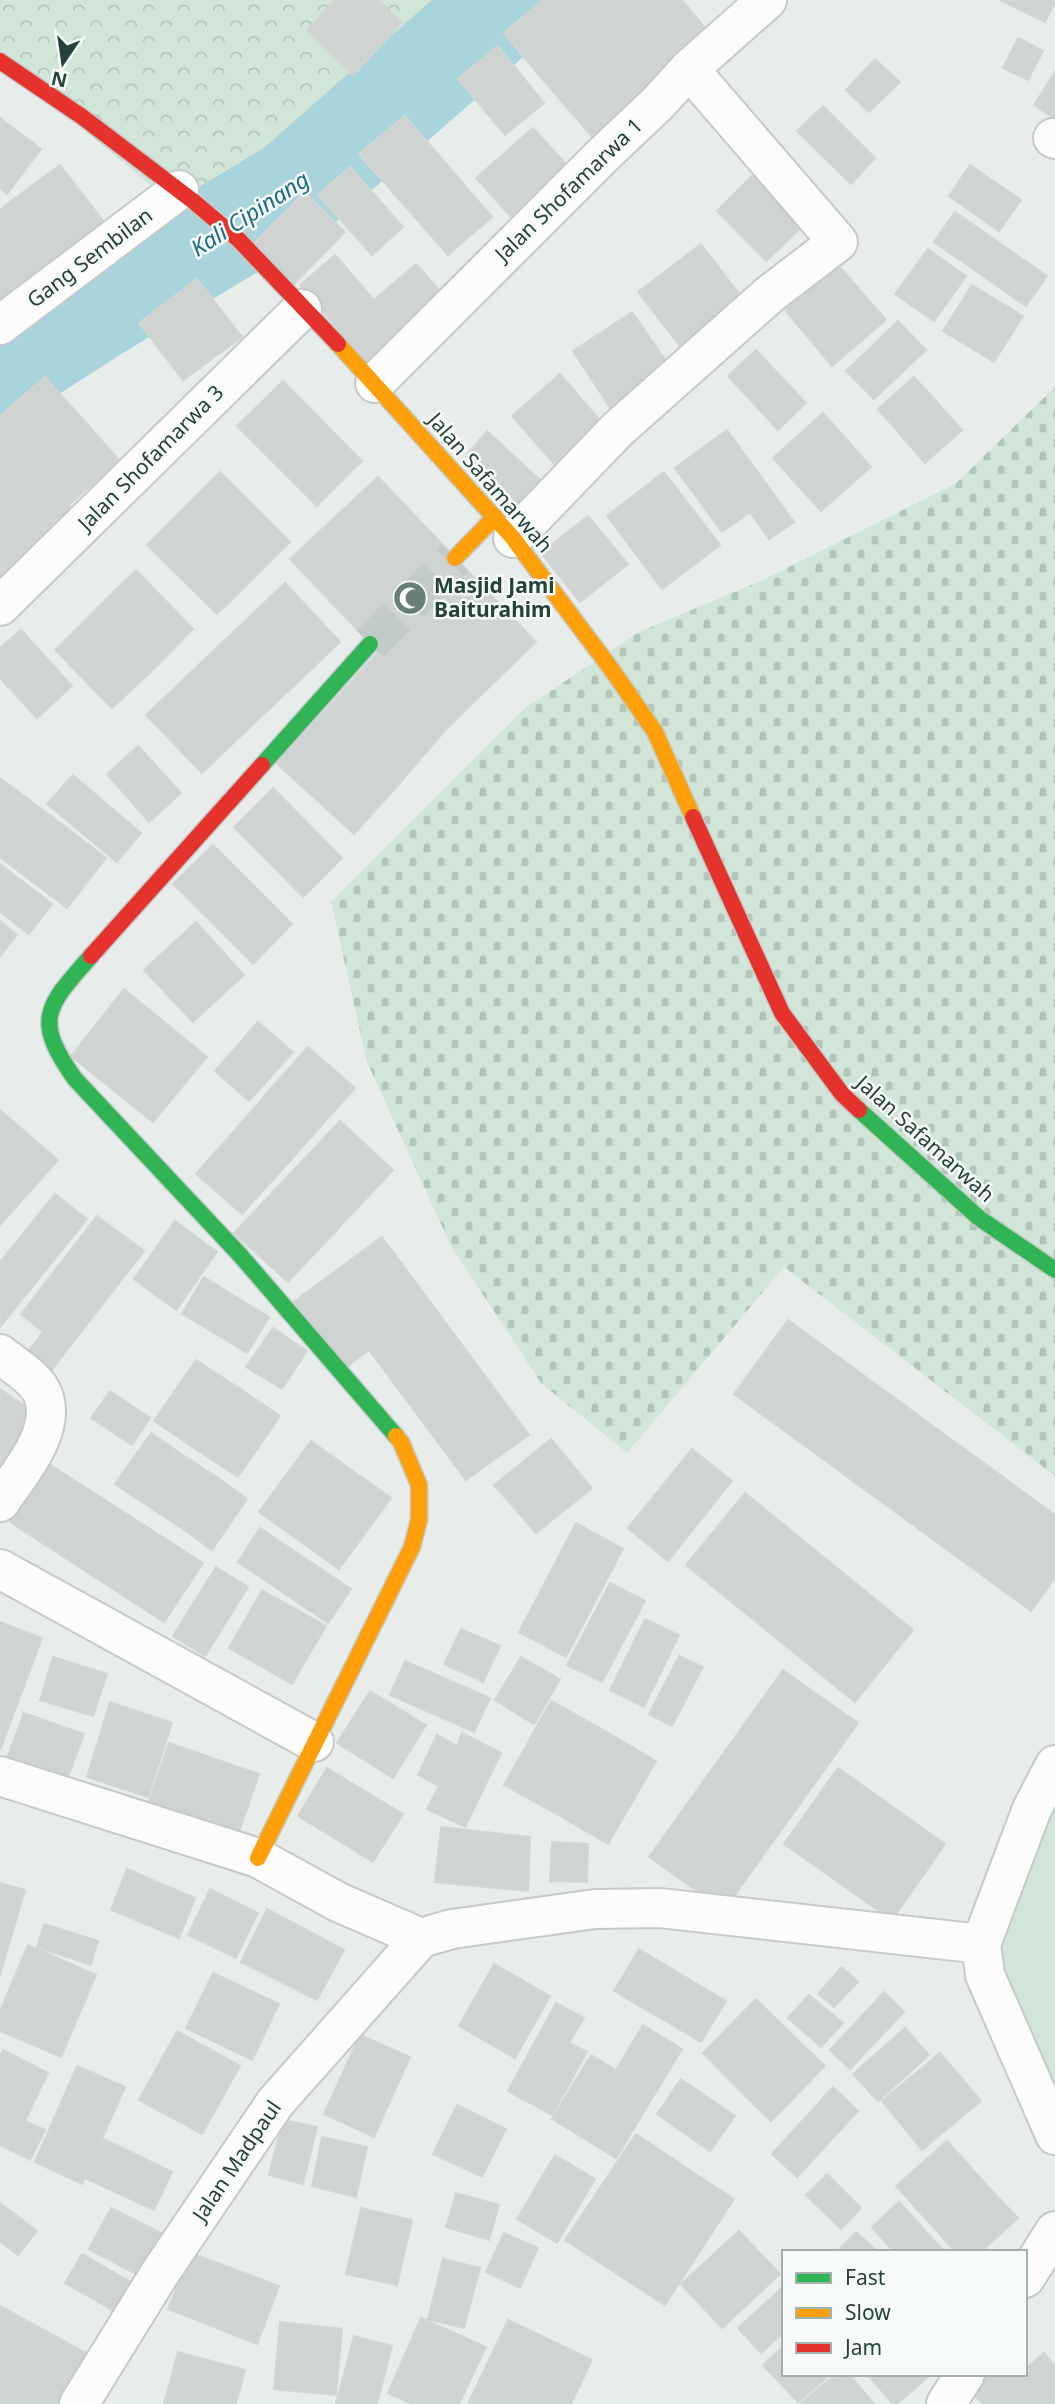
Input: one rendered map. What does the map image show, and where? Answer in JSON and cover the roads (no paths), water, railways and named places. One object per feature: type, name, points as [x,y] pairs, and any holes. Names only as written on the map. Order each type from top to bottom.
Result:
[{"type":"street","name":"Jalan Shofamarwa 1","points":[[375,383],[690,69],[767,0]]},
{"type":"street","name":"Jalan Safamarwah","points":[[0,61],[81,116],[186,195],[239,240],[375,383],[504,528],[612,670],[655,732],[782,1013],[842,1094],[979,1218],[1055,1270]]},
{"type":"street","points":[[455,558],[504,528],[770,294],[838,242],[690,69]]},
{"type":"street","name":"Gang Sembilan","points":[[0,326],[186,195]]},
{"type":"street","name":"Jalan Shofamarwa 3","points":[[0,606],[302,309]]},
{"type":"street","points":[[258,1858],[412,1547],[419,1520],[419,1485],[401,1442],[240,1255],[75,1079],[58,1056],[50,1039],[47,1021],[51,1004],[62,989],[370,644]]},
{"type":"street","points":[[0,1354],[35,1383],[43,1394],[46,1411],[38,1446],[0,1502]]},
{"type":"street","points":[[0,1569],[314,1742]]},
{"type":"street","points":[[1055,1765],[1032,1809],[981,1944],[985,1975],[1055,2135]]},
{"type":"street","points":[[0,1776],[258,1858],[338,1902],[421,1938],[452,1929],[595,1909],[660,1908],[981,1944]]},
{"type":"street","name":"Jalan Madpaul","points":[[79,2404],[160,2273],[275,2103],[421,1938]]},
{"type":"street","points":[[1027,2275],[1055,2231]]},
{"type":"street","points":[[946,2404],[964,2376]]},
{"type":"waterway","name":"Kali Cipinang","points":[[0,371],[93,311],[294,190],[510,0]]},
{"type":"tunnel","points":[[370,644],[455,558]]},
{"type":"place","name":"Masjid Jami Baiturahim","points":[[410,598]]}]
